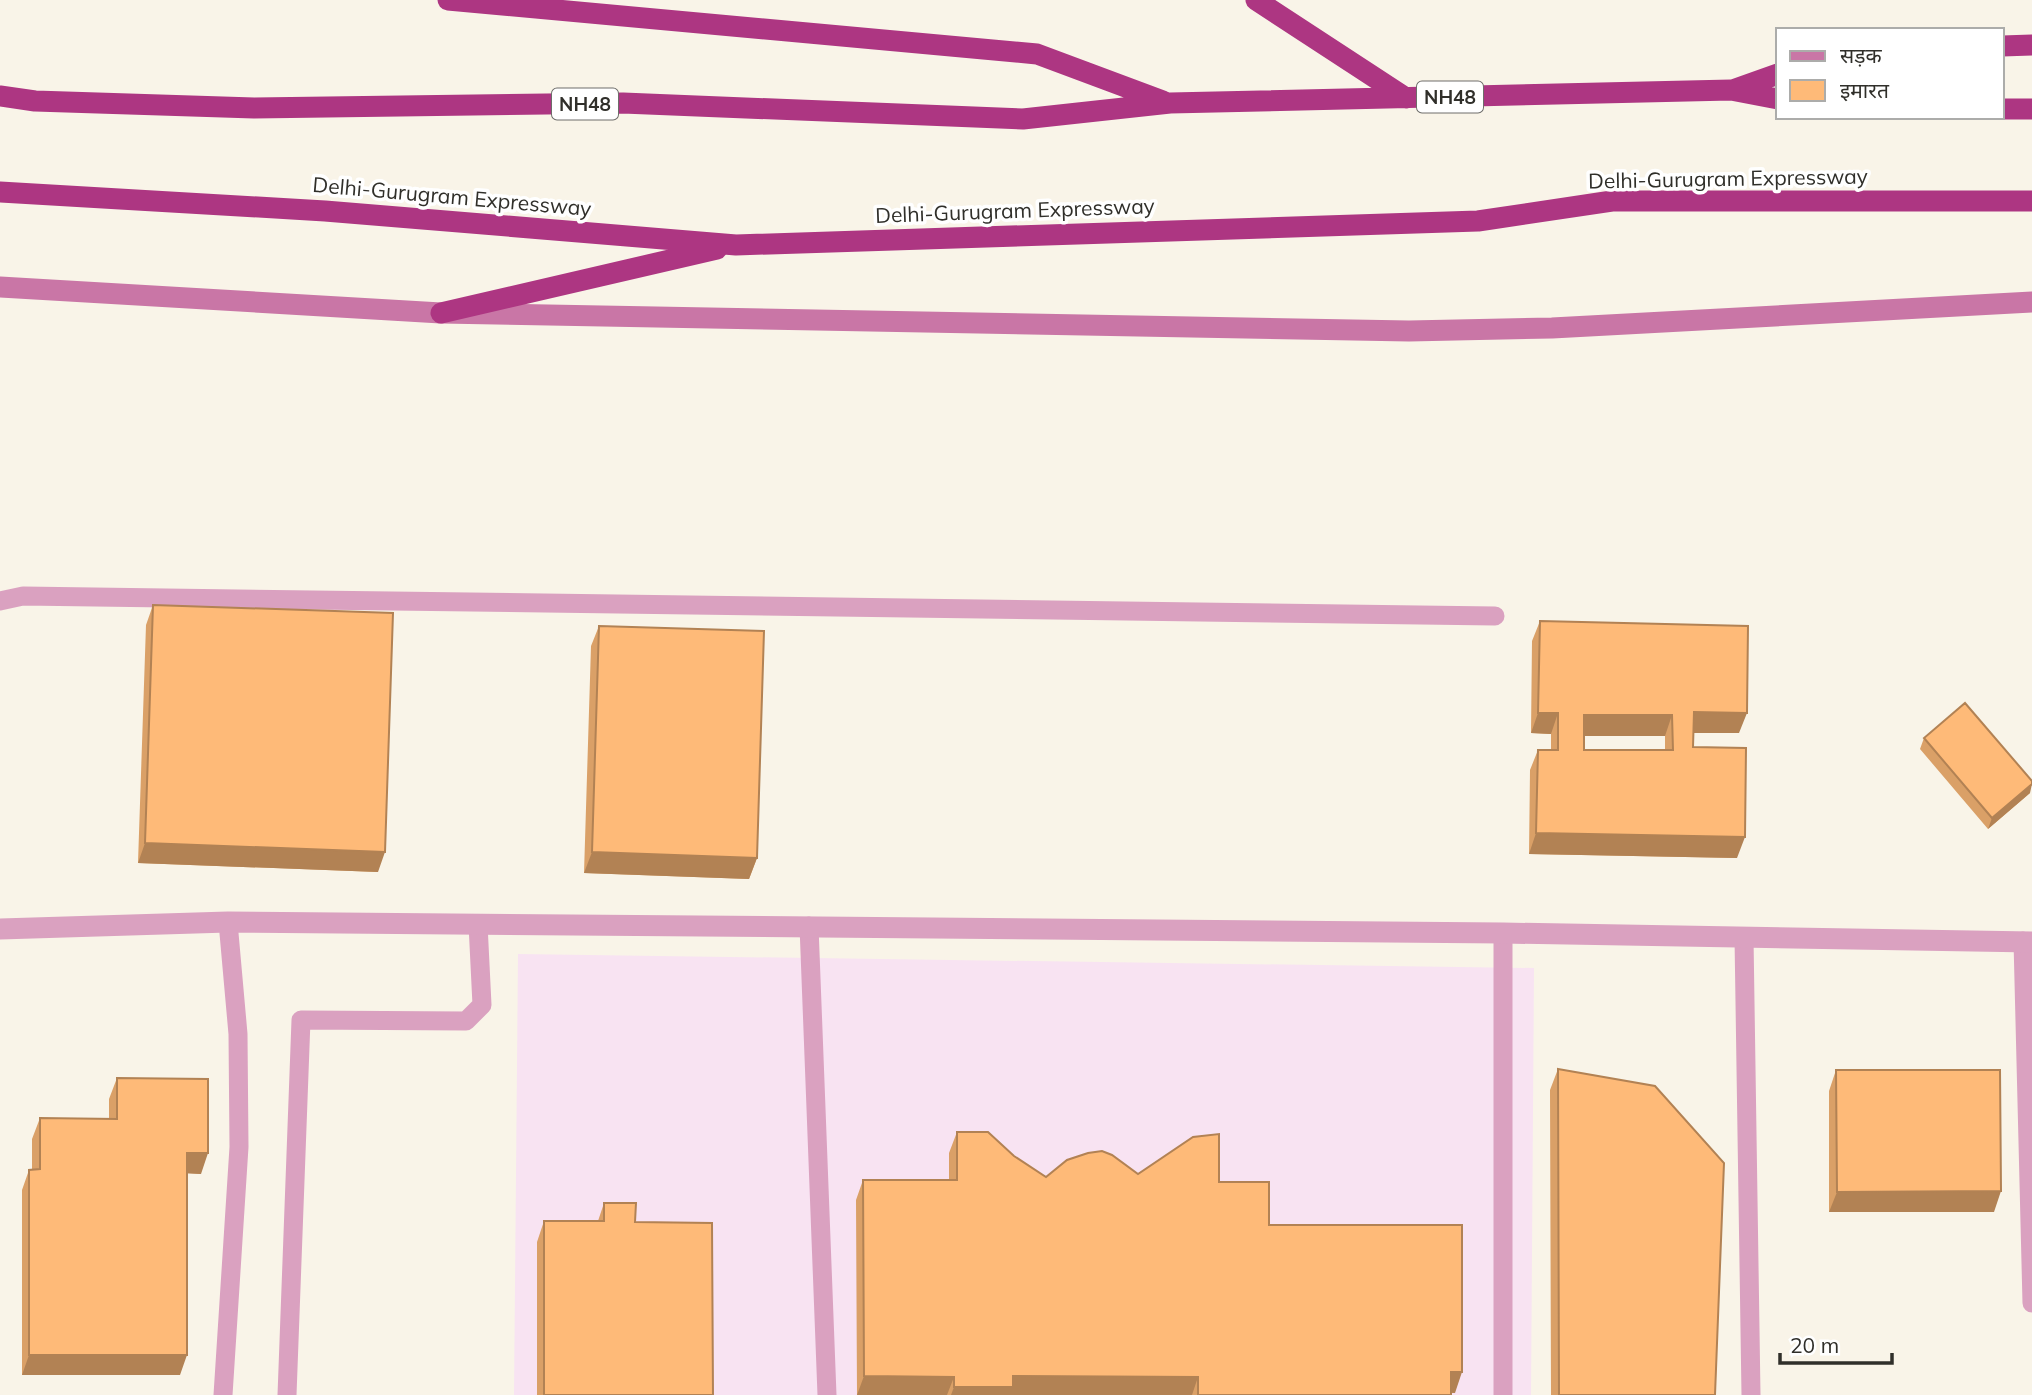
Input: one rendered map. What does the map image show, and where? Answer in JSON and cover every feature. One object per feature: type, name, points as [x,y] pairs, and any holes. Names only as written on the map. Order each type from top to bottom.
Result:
[{"type":"highway","points":[[448,0],[1037,54],[1170,103]]},
{"type":"highway","points":[[1256,0],[1406,98]]},
{"type":"highway","points":[[2004,46],[2032,45]]},
{"type":"highway","points":[[1731,90],[1776,75]]},
{"type":"highway","name":"NH48","points":[[0,96],[35,101],[254,108],[623,103],[1023,119],[1170,103],[1731,90],[1776,99]]},
{"type":"highway","name":"Delhi-Gurugram Expressway","points":[[0,192],[325,211],[736,245],[1478,221],[1612,201],[2032,201]]},
{"type":"highway","points":[[441,313],[736,245]]},
{"type":"main road","points":[[0,287],[441,313],[1409,331],[1552,328],[2032,302]]},
{"type":"street","points":[[0,929],[228,922],[478,923],[1503,933],[2027,942]]},
{"type":"lane","points":[[0,601],[23,596],[1496,616]]},
{"type":"lane","points":[[223,1395],[239,1134],[238,1034],[228,922]]},
{"type":"lane","points":[[287,1395],[301,1020],[467,1021],[482,1005],[478,923]]},
{"type":"lane","points":[[810,926],[827,1395]]},
{"type":"lane","points":[[1503,933],[1503,1395]]},
{"type":"lane","points":[[1744,937],[1751,1395]]},
{"type":"lane","points":[[2027,942],[2032,1303]]},
{"type":"shaded area","points":[[518,954],[1534,968],[1531,1395],[514,1395]]},
{"type":"building","points":[[153,605],[393,613],[385,852],[145,843]]},
{"type":"building","points":[[1540,621],[1748,626],[1747,713],[1694,712],[1693,747],[1746,748],[1745,837],[1536,833],[1538,750],[1558,750],[1558,713],[1538,713]],"holes":[[[1584,715],[1672,715],[1673,750],[1584,750]]]},
{"type":"building","points":[[599,626],[764,631],[757,858],[592,852]]},
{"type":"building","points":[[1965,703],[2032,781],[2032,784],[1992,818],[1924,738]]},
{"type":"building","points":[[1558,1069],[1655,1086],[1724,1163],[1715,1395],[1559,1395]]},
{"type":"building","points":[[1836,1070],[2000,1070],[2001,1191],[1837,1192]]},
{"type":"building","points":[[117,1078],[208,1079],[208,1153],[187,1153],[187,1355],[29,1355],[29,1170],[40,1169],[40,1118],[117,1119]]},
{"type":"building","points":[[957,1132],[988,1132],[1014,1156],[1046,1177],[1067,1160],[1102,1151],[1138,1174],[1193,1137],[1219,1134],[1219,1182],[1269,1182],[1269,1225],[1462,1225],[1462,1372],[1451,1372],[1451,1395],[1198,1395],[1198,1377],[1013,1376],[1013,1387],[954,1387],[954,1377],[864,1376],[863,1180],[957,1180]]},
{"type":"building","points":[[604,1203],[636,1203],[635,1222],[712,1223],[713,1395],[544,1395],[544,1221],[604,1221]]}]
